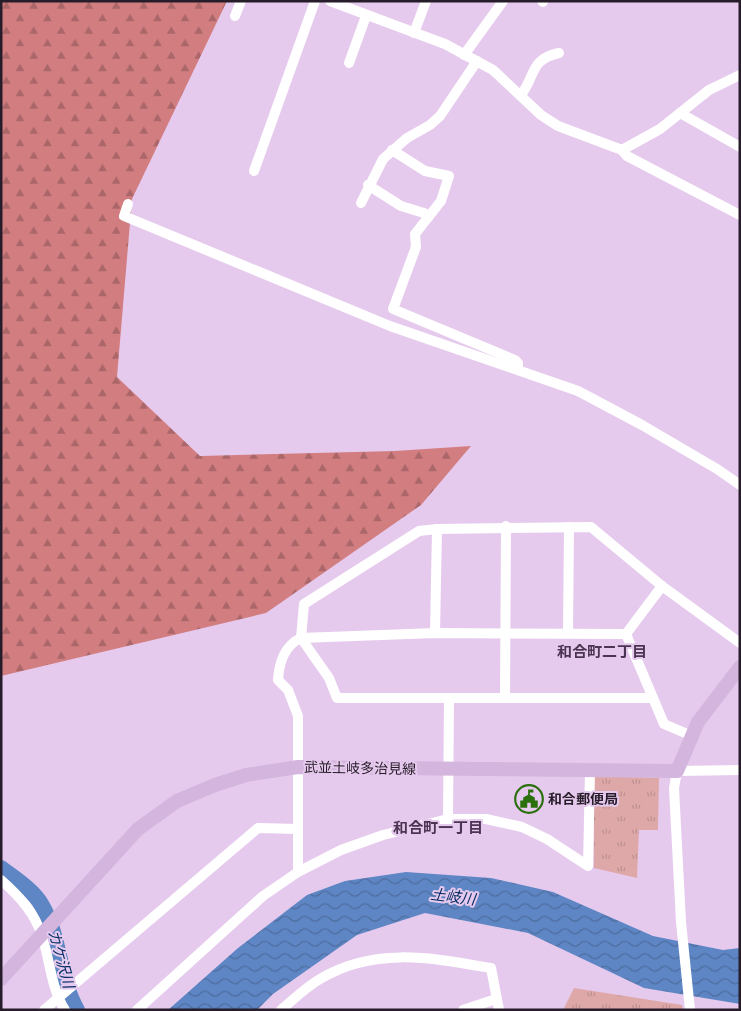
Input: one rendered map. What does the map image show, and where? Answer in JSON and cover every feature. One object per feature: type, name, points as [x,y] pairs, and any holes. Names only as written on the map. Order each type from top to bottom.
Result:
[{"type":"main road","points":[[677,771],[698,722],[740,667]]},
{"type":"main road","name":"武並土岐多治見線","points":[[1,979],[138,829],[177,801],[246,775],[298,767],[677,771]]},
{"type":"street","points":[[235,16],[241,1]]},
{"type":"street","points":[[254,171],[315,1]]},
{"type":"street","points":[[330,1],[445,44],[493,70],[521,94],[541,115],[558,126],[622,150],[627,156],[740,215]]},
{"type":"street","points":[[414,33],[426,1]]},
{"type":"street","points":[[464,55],[504,1]]},
{"type":"street","points":[[349,63],[366,16]]},
{"type":"street","points":[[521,94],[537,64],[550,55],[559,53]]},
{"type":"street","points":[[361,204],[378,166],[392,150],[440,116],[477,62]]},
{"type":"street","points":[[622,150],[660,129],[708,90],[740,75]]},
{"type":"street","points":[[680,113],[740,147]]},
{"type":"street","points":[[392,150],[426,171],[449,176],[443,197],[414,234],[416,247],[393,309],[515,360],[518,369]]},
{"type":"street","points":[[368,185],[401,206],[424,213],[428,217]]},
{"type":"street","points":[[128,204],[124,216],[154,229],[390,326],[578,391],[642,425],[740,486]]},
{"type":"street","points":[[505,698],[506,526]]},
{"type":"street","points":[[653,698],[337,698],[329,678],[301,638],[304,604],[420,531],[506,526],[591,527],[662,586],[740,643]]},
{"type":"street","points":[[568,634],[569,527]]},
{"type":"street","points":[[435,633],[437,529]]},
{"type":"street","points":[[626,634],[662,586]]},
{"type":"street","points":[[298,872],[298,716],[288,690],[278,680],[283,656],[294,641],[301,638],[435,633],[626,634]]},
{"type":"street","points":[[626,634],[664,724],[692,736]]},
{"type":"street","points":[[448,819],[449,698]]},
{"type":"street","points":[[137,1010],[263,896],[298,872],[358,844],[448,819],[486,819],[522,827],[548,839],[588,866],[590,770]]},
{"type":"street","points":[[690,1009],[681,922],[674,788],[677,771],[740,770]]},
{"type":"street","points":[[44,1010],[258,828],[298,829]]},
{"type":"street","points":[[1,880],[28,907],[42,935],[58,998],[65,1010]]},
{"type":"street","points":[[281,1010],[319,979],[352,963],[388,956],[436,958],[491,968],[499,1010]]},
{"type":"street","points":[[463,1010],[496,999]]},
{"type":"green space","points":[[1,1],[227,1],[132,199],[117,377],[200,456],[395,451],[471,446],[421,505],[266,613],[1,676]]},
{"type":"green space","points":[[594,776],[659,778],[658,830],[639,830],[637,878],[594,868]]},
{"type":"green space","points":[[574,988],[682,1005],[683,1010],[563,1010]]},
{"type":"water","name":"土岐川","points":[[406,872],[491,878],[553,892],[653,936],[723,950],[740,948],[740,1004],[644,988],[528,933],[425,913],[357,935],[273,994],[257,1010],[168,1010],[238,948],[307,895],[345,881]]},
{"type":"waterway","name":"カケ沢川","points":[[1,868],[38,899],[48,917],[66,984],[77,1010]]},
{"type":"place","name":"和合郵便局","points":[[529,799]]},
{"type":"district","name":"和合町二丁目","points":[[602,652]]},
{"type":"district","name":"和合町一丁目","points":[[438,828]]}]
